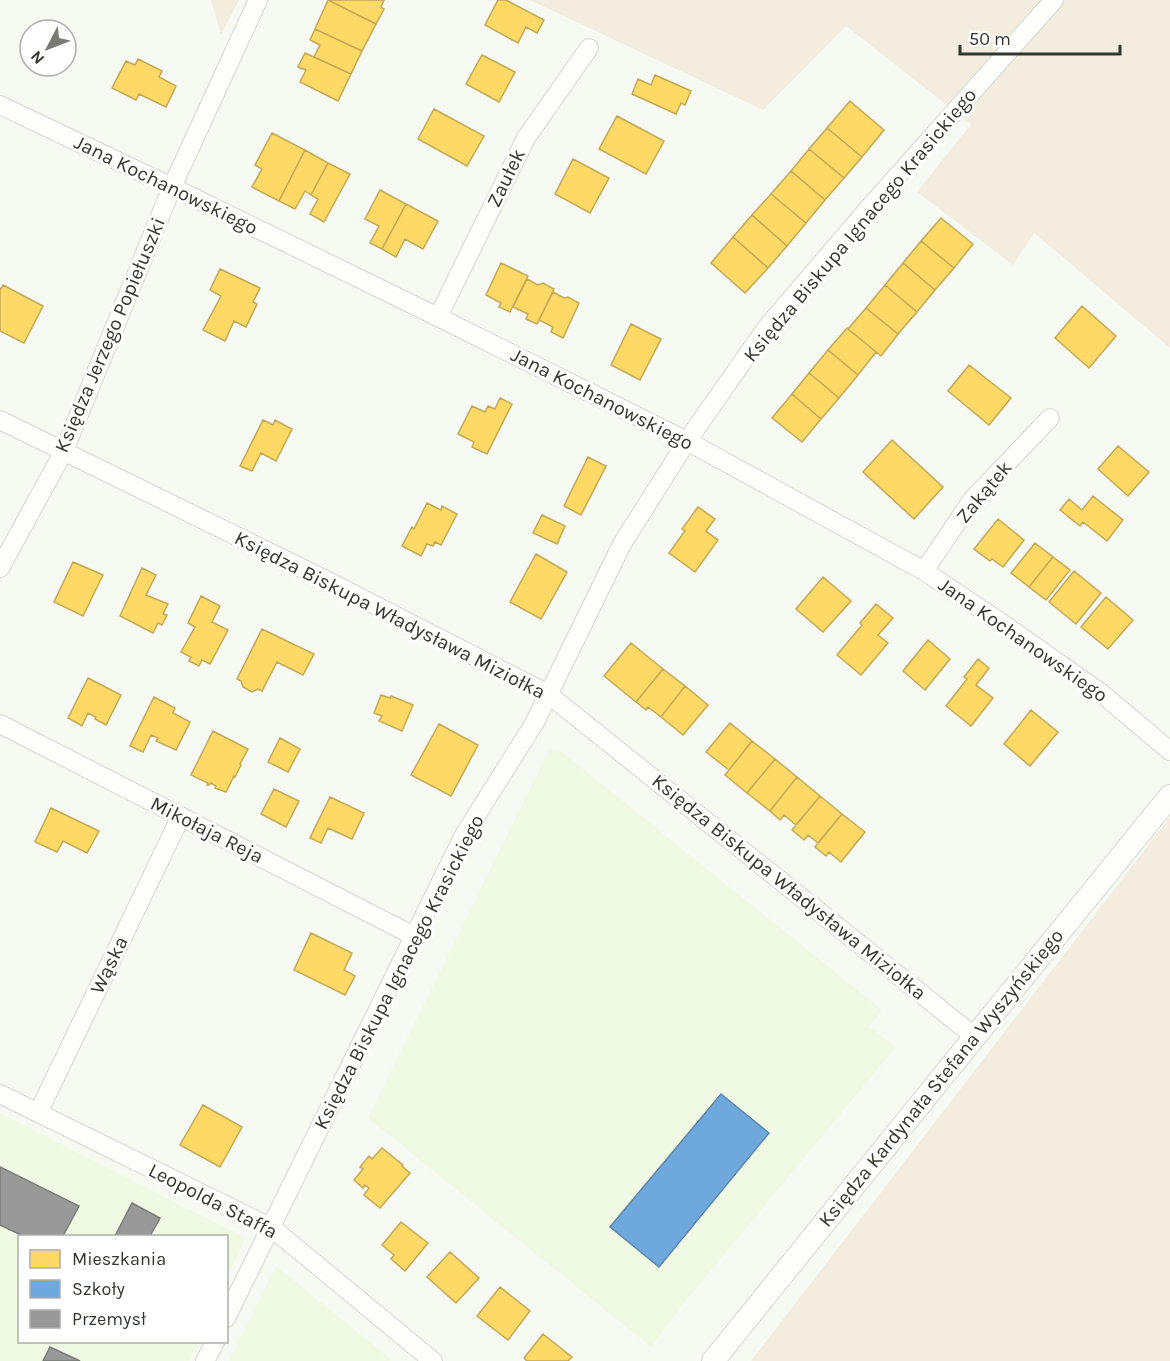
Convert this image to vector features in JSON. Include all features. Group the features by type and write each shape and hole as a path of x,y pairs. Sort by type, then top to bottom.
{"street":[{"name":"Księdza Jerzego Popiełuszki","path":"0,568 64,451 172,187 258,0"},
{"name":"Księdza Biskupa Ignacego Krasickiego","path":"228,1314 464,835 535,722 622,544 687,441 767,327 874,202 1054,0"},
{"name":"Zaułek","path":"438,316 526,138 588,48"},
{"name":"Jana Kochanowskiego","path":"0,105 438,316 687,441 924,571 1101,693 1170,751"},
{"name":"Zakątek","path":"924,571 972,500 1050,418"},
{"name":"Księdza Biskupa Władysława Miziołka","path":"0,420 326,580 548,694 975,1037"},
{"name":"Mikołaja Reja","path":"0,724 414,936"},
{"name":"Księdza Kardynała Stefana Wyszyńskiego","path":"713,1361 1170,796"},
{"name":"Wąska","path":"38,1113 181,816"},
{"name":"Leopolda Staffa","path":"0,1094 272,1228 433,1361"},
{"path":"205,1361 214,1343"}],"shaded area":[{"path":"211,0 239,0 221,35"},
{"path":"530,0 1170,0 1170,348 1034,233 1013,265 917,192 971,124 846,26 763,110"},
{"path":"558,749 882,1010 869,1027 896,1047 682,1305 651,1347 368,1118 549,750"},
{"path":"1170,817 1170,1361 751,1361"},
{"path":"0,1113 245,1238 228,1276 228,1235 18,1235 18,1343 198,1343 189,1361 0,1361"},
{"path":"276,1266 371,1343 392,1361 229,1361"}],"building: Mieszkania":[{"path":"328,0 384,0 381,7 384,9 376,24"},
{"path":"328,0 376,24 362,51 315,29"},
{"path":"498,0 506,0 544,20 537,33 526,27 518,43 485,25"},
{"path":"315,29 362,51 351,74 314,57 320,45 310,40"},
{"path":"305,53 351,74 338,101 300,82 306,70 298,67"},
{"path":"482,55 515,72 499,102 466,84"},
{"path":"138,59 162,71 159,77 176,86 166,107 139,94 136,100 112,88 126,61 135,65"},
{"path":"655,75 691,91 685,105 681,103 676,114 632,94 638,79 651,85"},
{"path":"850,101 884,130 862,157 827,128"},
{"path":"434,109 484,136 467,166 418,139"},
{"path":"617,116 664,141 646,174 599,149"},
{"path":"827,128 862,157 844,178 809,149"},
{"path":"272,133 305,150 279,201 252,187 262,169 255,165"},
{"path":"809,149 844,178 825,200 791,171"},
{"path":"305,150 328,163 311,195 305,191 295,209 279,201"},
{"path":"573,159 609,178 590,213 555,194"},
{"path":"328,163 350,174 324,222 310,214 318,199 311,195"},
{"path":"791,171 825,200 806,223 771,194"},
{"path":"380,190 406,204 382,249 370,243 379,226 365,219"},
{"path":"771,194 806,223 787,246 752,215"},
{"path":"406,204 438,221 423,249 405,239 396,257 382,249"},
{"path":"752,215 787,246 768,268 733,237"},
{"path":"941,218 973,244 954,268 921,241"},
{"path":"733,237 768,268 745,293 711,263"},
{"path":"921,241 954,268 935,290 903,263"},
{"path":"501,263 528,276 510,312 499,307 501,303 486,295"},
{"path":"903,263 935,290 917,312 885,285"},
{"path":"220,269 260,288 253,302 257,304 246,327 234,321 225,341 203,330 221,296 210,290"},
{"path":"527,279 538,285 543,283 554,289 537,324 526,319 528,314 513,307"},
{"path":"3,285 43,306 24,343 0,331 0,290"},
{"path":"885,285 917,312 898,334 866,308"},
{"path":"553,292 579,303 563,338 551,332 553,327 539,320"},
{"path":"1082,306 1116,336 1089,368 1055,338"},
{"path":"866,308 898,334 881,356 848,329"},
{"path":"631,324 661,339 640,380 611,365"},
{"path":"847,328 876,352 858,375 828,350"},
{"path":"828,350 858,375 839,398 809,373"},
{"path":"969,365 1011,398 989,425 948,391"},
{"path":"809,373 839,398 821,419 792,394"},
{"path":"792,394 821,419 802,442 772,418"},
{"path":"500,398 512,404 487,454 472,447 474,442 458,434 472,406 485,412 488,406 495,409"},
{"path":"263,420 273,425 275,420 292,429 276,461 261,453 252,471 240,466"},
{"path":"892,440 943,487 914,519 863,472"},
{"path":"1118,446 1149,472 1128,496 1098,469"},
{"path":"588,457 606,466 581,515 564,506"},
{"path":"1093,496 1123,520 1107,541 1083,522 1080,526 1060,510 1069,499 1082,510"},
{"path":"427,503 441,510 442,506 457,514 441,545 435,542 433,546 427,544 421,556 402,546 412,527 414,529"},
{"path":"698,507 715,519 706,531 718,540 695,572 669,553 685,531 682,529"},
{"path":"542,515 565,526 557,544 533,533"},
{"path":"998,519 1024,540 1003,567 974,549"},
{"path":"1035,543 1053,557 1029,587 1011,573"},
{"path":"536,554 567,572 541,619 510,602"},
{"path":"1053,557 1070,570 1046,600 1029,587"},
{"path":"73,562 103,575 83,616 54,602"},
{"path":"142,568 156,575 146,595 168,604 163,614 167,615 162,625 158,623 153,633 120,616"},
{"path":"1074,571 1101,593 1076,624 1049,602"},
{"path":"823,577 851,601 823,632 796,609"},
{"path":"201,596 220,606 212,622 228,630 210,664 202,660 199,666 189,661 191,657 181,652 195,627 188,623"},
{"path":"1106,597 1133,620 1108,649 1081,627"},
{"path":"876,604 893,618 878,635 888,643 861,675 837,655"},
{"path":"262,629 314,654 303,675 277,662 262,691 258,689 252,692 243,687 241,681 237,679"},
{"path":"928,640 950,659 925,690 903,671"},
{"path":"631,643 663,669 636,702 604,676"},
{"path":"978,659 989,668 976,685 993,698 971,726 946,706 967,679 964,677"},
{"path":"663,669 685,686 661,717 648,707 646,710 636,702"},
{"path":"88,678 121,695 106,725 88,713 82,726 68,718"},
{"path":"685,686 708,705 683,735 661,717"},
{"path":"381,695 390,698 391,696 413,705 402,731 379,721 382,716 374,713"},
{"path":"154,697 175,708 173,713 190,722 176,750 156,741 158,738 151,735 143,752 130,746"},
{"path":"1031,710 1058,732 1030,766 1004,744"},
{"path":"730,723 752,741 729,770 706,752"},
{"path":"439,724 478,745 451,796 411,775"},
{"path":"213,731 248,749 226,792 215,788 216,786 211,783 207,785 208,783 191,775"},
{"path":"280,738 300,749 288,772 268,762"},
{"path":"752,741 775,759 747,793 725,775"},
{"path":"775,759 797,777 770,811 747,793"},
{"path":"797,777 820,796 796,825 784,815 780,820 770,811"},
{"path":"274,789 299,801 286,827 261,814"},
{"path":"820,796 842,814 818,843 808,835 804,840 792,830"},
{"path":"330,797 364,813 352,839 328,828 321,843 310,838"},
{"path":"51,808 99,831 87,853 63,841 57,852 35,842"},
{"path":"842,814 865,832 841,862 829,852 826,856 815,847"},
{"path":"311,933 352,953 344,970 355,976 345,995 294,970"},
{"path":"203,1105 242,1127 220,1167 180,1145"},
{"path":"382,1148 410,1173 380,1208 364,1195 369,1188 365,1185 363,1188 354,1180 363,1169 360,1167 369,1156 372,1159"},
{"path":"401,1222 428,1243 405,1271 391,1259 394,1255 382,1245"},
{"path":"450,1252 479,1278 456,1303 427,1277"},
{"path":"500,1287 530,1311 508,1340 477,1316"},
{"path":"543,1334 572,1357 568,1361 527,1361 524,1358"}],"building: Szkoły":[{"path":"721,1094 769,1133 659,1267 610,1227"}],"building: Przemysł":[{"path":"0,1167 79,1206 64,1235 21,1235 0,1225"},
{"path":"132,1203 160,1218 151,1235 116,1235"},
{"path":"50,1347 80,1361 43,1361"}]}
